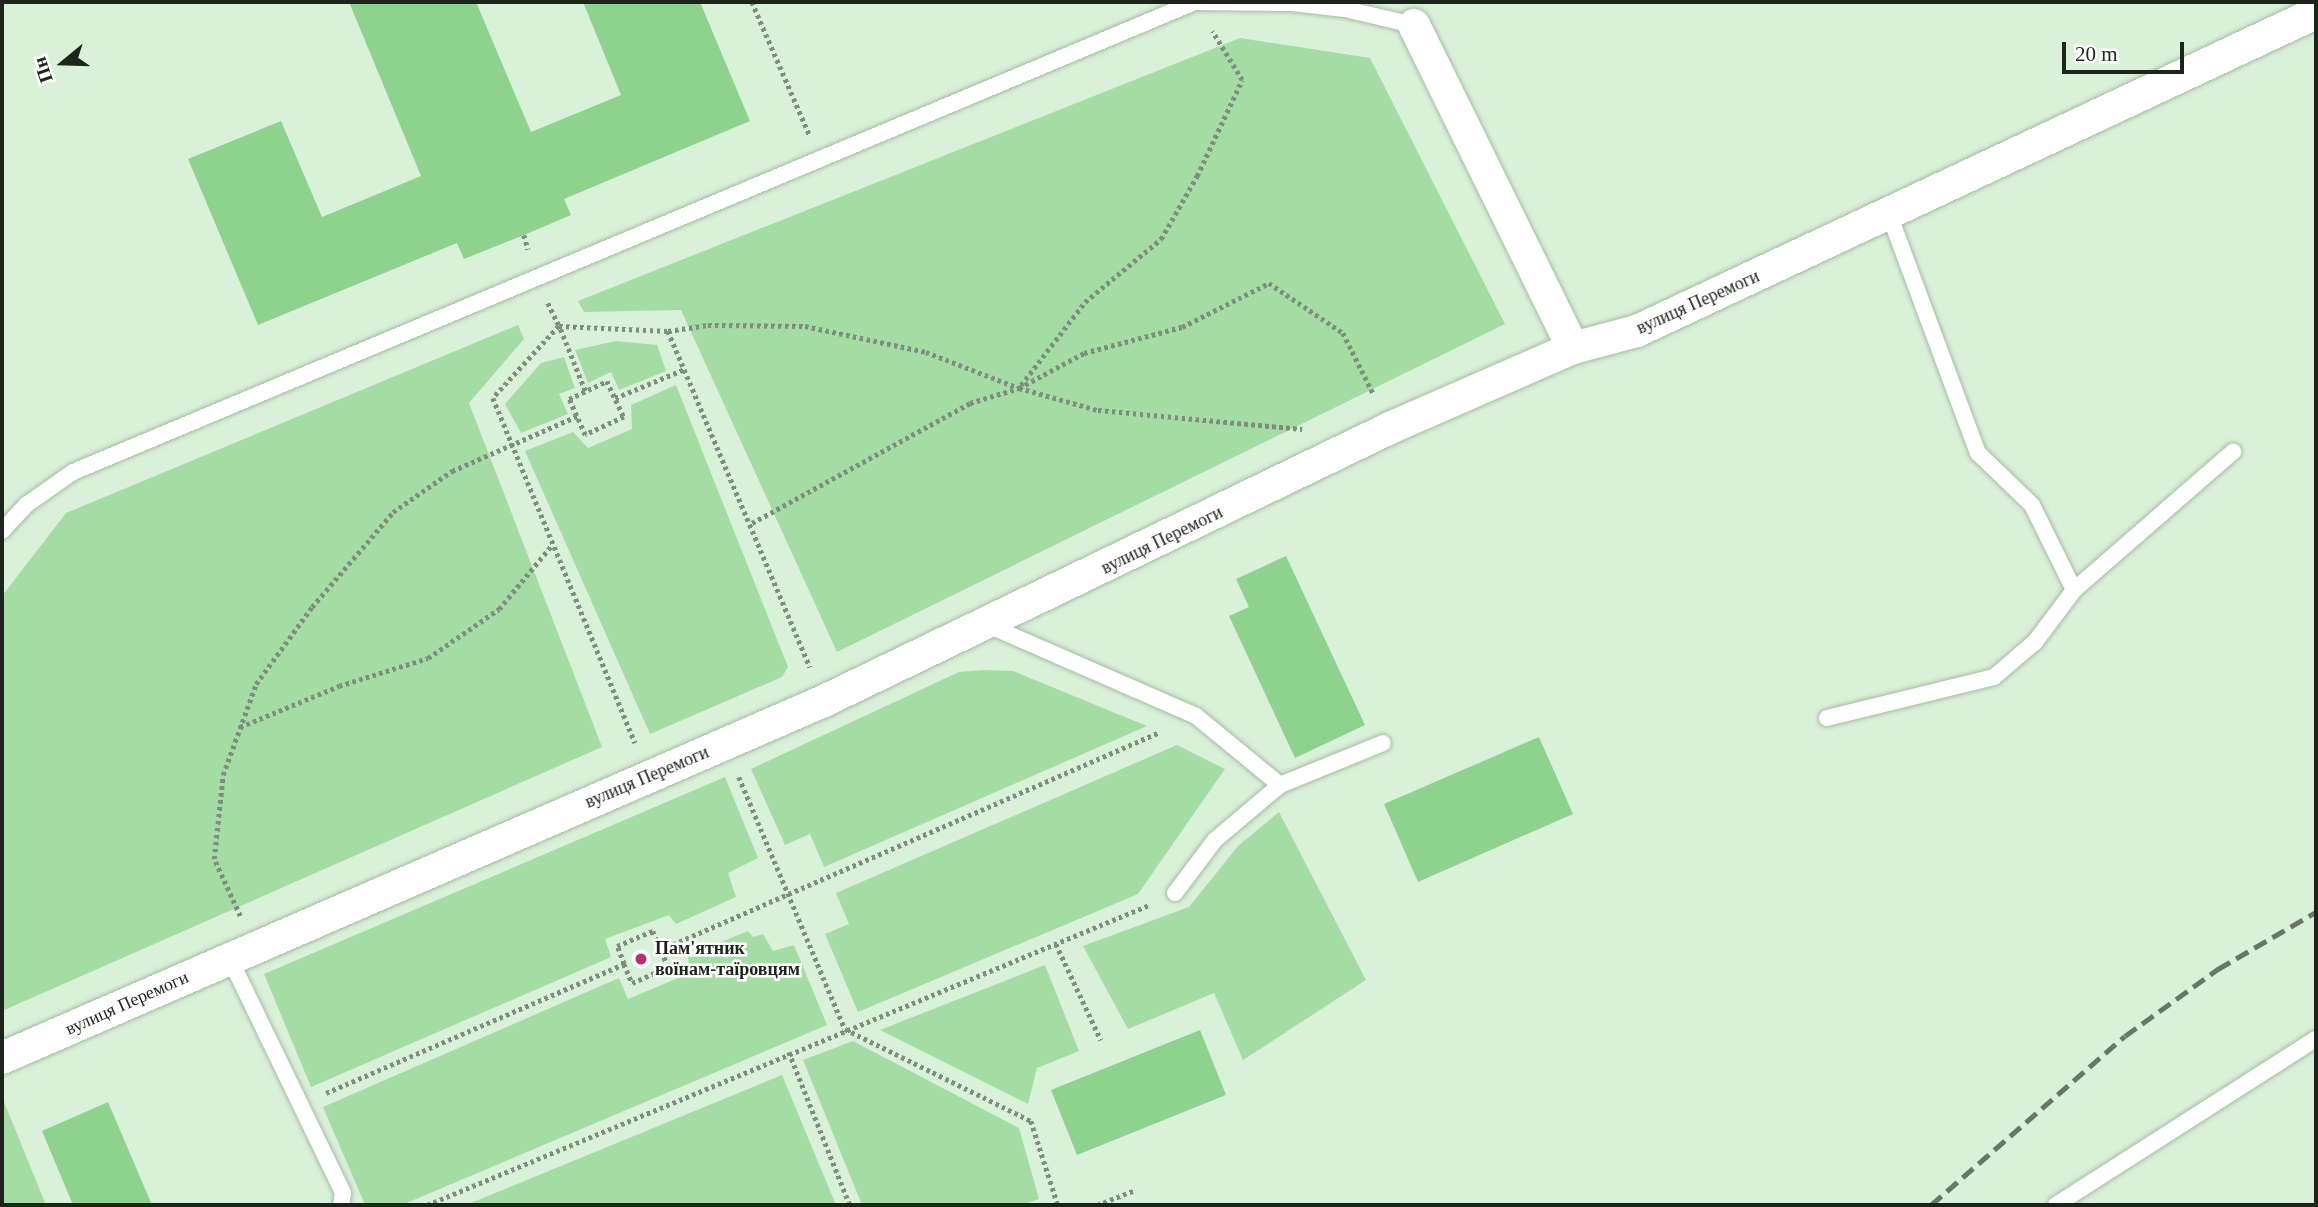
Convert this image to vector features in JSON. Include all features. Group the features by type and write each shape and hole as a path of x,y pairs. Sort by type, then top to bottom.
{"street":[{"name":"вулиця Перемоги","path":"2,1058 824,701 988,625 1390,428 1573,348 1637,331 2316,13"},
{"path":"1414,25 1573,348"}],"lane":[{"path":"2,531 26,505 73,472 538,280 1195,2 1306,4 1414,25"},
{"path":"1889,214 1978,453 2032,505 2074,590"},
{"path":"1827,718 1994,677 2035,642 2074,590 2233,452"},
{"path":"988,625 1196,716 1280,785"},
{"path":"1175,894 1215,840 1280,785 1383,743"},
{"path":"242,953 298,1105 344,1201"},
{"path":"2056,1205 2316,1039"}],"path":[{"path":"752,2 820,161"},
{"path":"1019,388 1085,302 1161,239 1197,176 1242,80 1195,2"},
{"path":"524,235 538,280 585,391"},
{"path":"752,523 970,403 1019,388 1084,353 1182,327 1269,283 1343,333 1390,428"},
{"path":"559,326 668,331 708,325 805,326 926,352 1019,388 1098,410 1327,431 1340,452"},
{"path":"559,326 493,398 648,776"},
{"path":"668,331 752,523 824,701"},
{"path":"615,398 685,369"},
{"path":"607,381 615,398 624,417 585,435 569,398 607,381"},
{"path":"242,953 214,859 223,775 256,684 312,607 393,512 452,471 577,416"},
{"path":"240,727 339,686 428,658 499,609 552,545"},
{"path":"660,950 788,897 1196,716"},
{"path":"725,744 845,1030 1031,1121 1058,1205"},
{"path":"428,1205 789,1052 1175,894"},
{"path":"653,931 668,967 632,983 624,964 617,946 653,931"},
{"path":"1056,943 1101,1040"},
{"path":"298,1105 624,964"},
{"path":"789,1052 850,1205"},
{"path":"1097,1205 1135,1190"}],"green space":[{"path":"1240,38 1370,58 1505,324 837,652 681,310 584,312 578,301"},
{"path":"518,325 524,339 469,403 602,747 2,1011 2,596 66,513"},
{"path":"616,341 657,345 666,371 619,390 611,372 588,383 575,350"},
{"path":"564,357 575,388 559,394 568,414 521,433 505,404 541,363"},
{"path":"676,385 788,667 782,677 650,734 525,451 573,432 588,448 632,429 631,405"},
{"path":"1013,671 1147,726 824,867 810,834 785,845 751,769 959,672"},
{"path":"1177,745 1225,769 1138,894 858,1012 825,934 849,924 836,893"},
{"path":"725,777 758,858 728,873 736,897 676,924 669,915 605,939 611,957 311,1087 264,974"},
{"path":"1279,812 1366,980 1243,1060 1214,993 1128,1029 1083,946 1189,907 1238,846"},
{"path":"748,931 753,937 763,934 773,951 794,945 827,1025 402,1205 365,1205 323,1107 619,978 628,999 690,973 688,956"},
{"path":"1045,965 1079,1051 1037,1068 1028,1104 880,1030"},
{"path":"853,1041 1019,1128 1039,1199 1021,1205 862,1205 803,1060"},
{"path":"782,1075 836,1205 466,1205"},
{"path":"2,1097 46,1205 2,1205"}],"building":[{"path":"349,2 476,2 531,132 621,95 583,2 700,2 750,121 564,199 571,215 524,235 464,259 457,243 258,325 188,159 281,121 322,217 421,176"},
{"path":"1286,556 1365,725 1295,758 1229,616 1249,607 1236,579"},
{"path":"1539,737 1573,814 1418,882 1384,804"},
{"path":"1200,1030 1226,1095 1077,1155 1051,1090"},
{"path":"108,1102 152,1205 73,1205 42,1131"}],"railway":[{"path":"1931,1205 2125,1036 2218,969 2316,912"}],"place":[{"name":"Пам'ятник воїнам-таїровцям","path":"641,959"}]}
